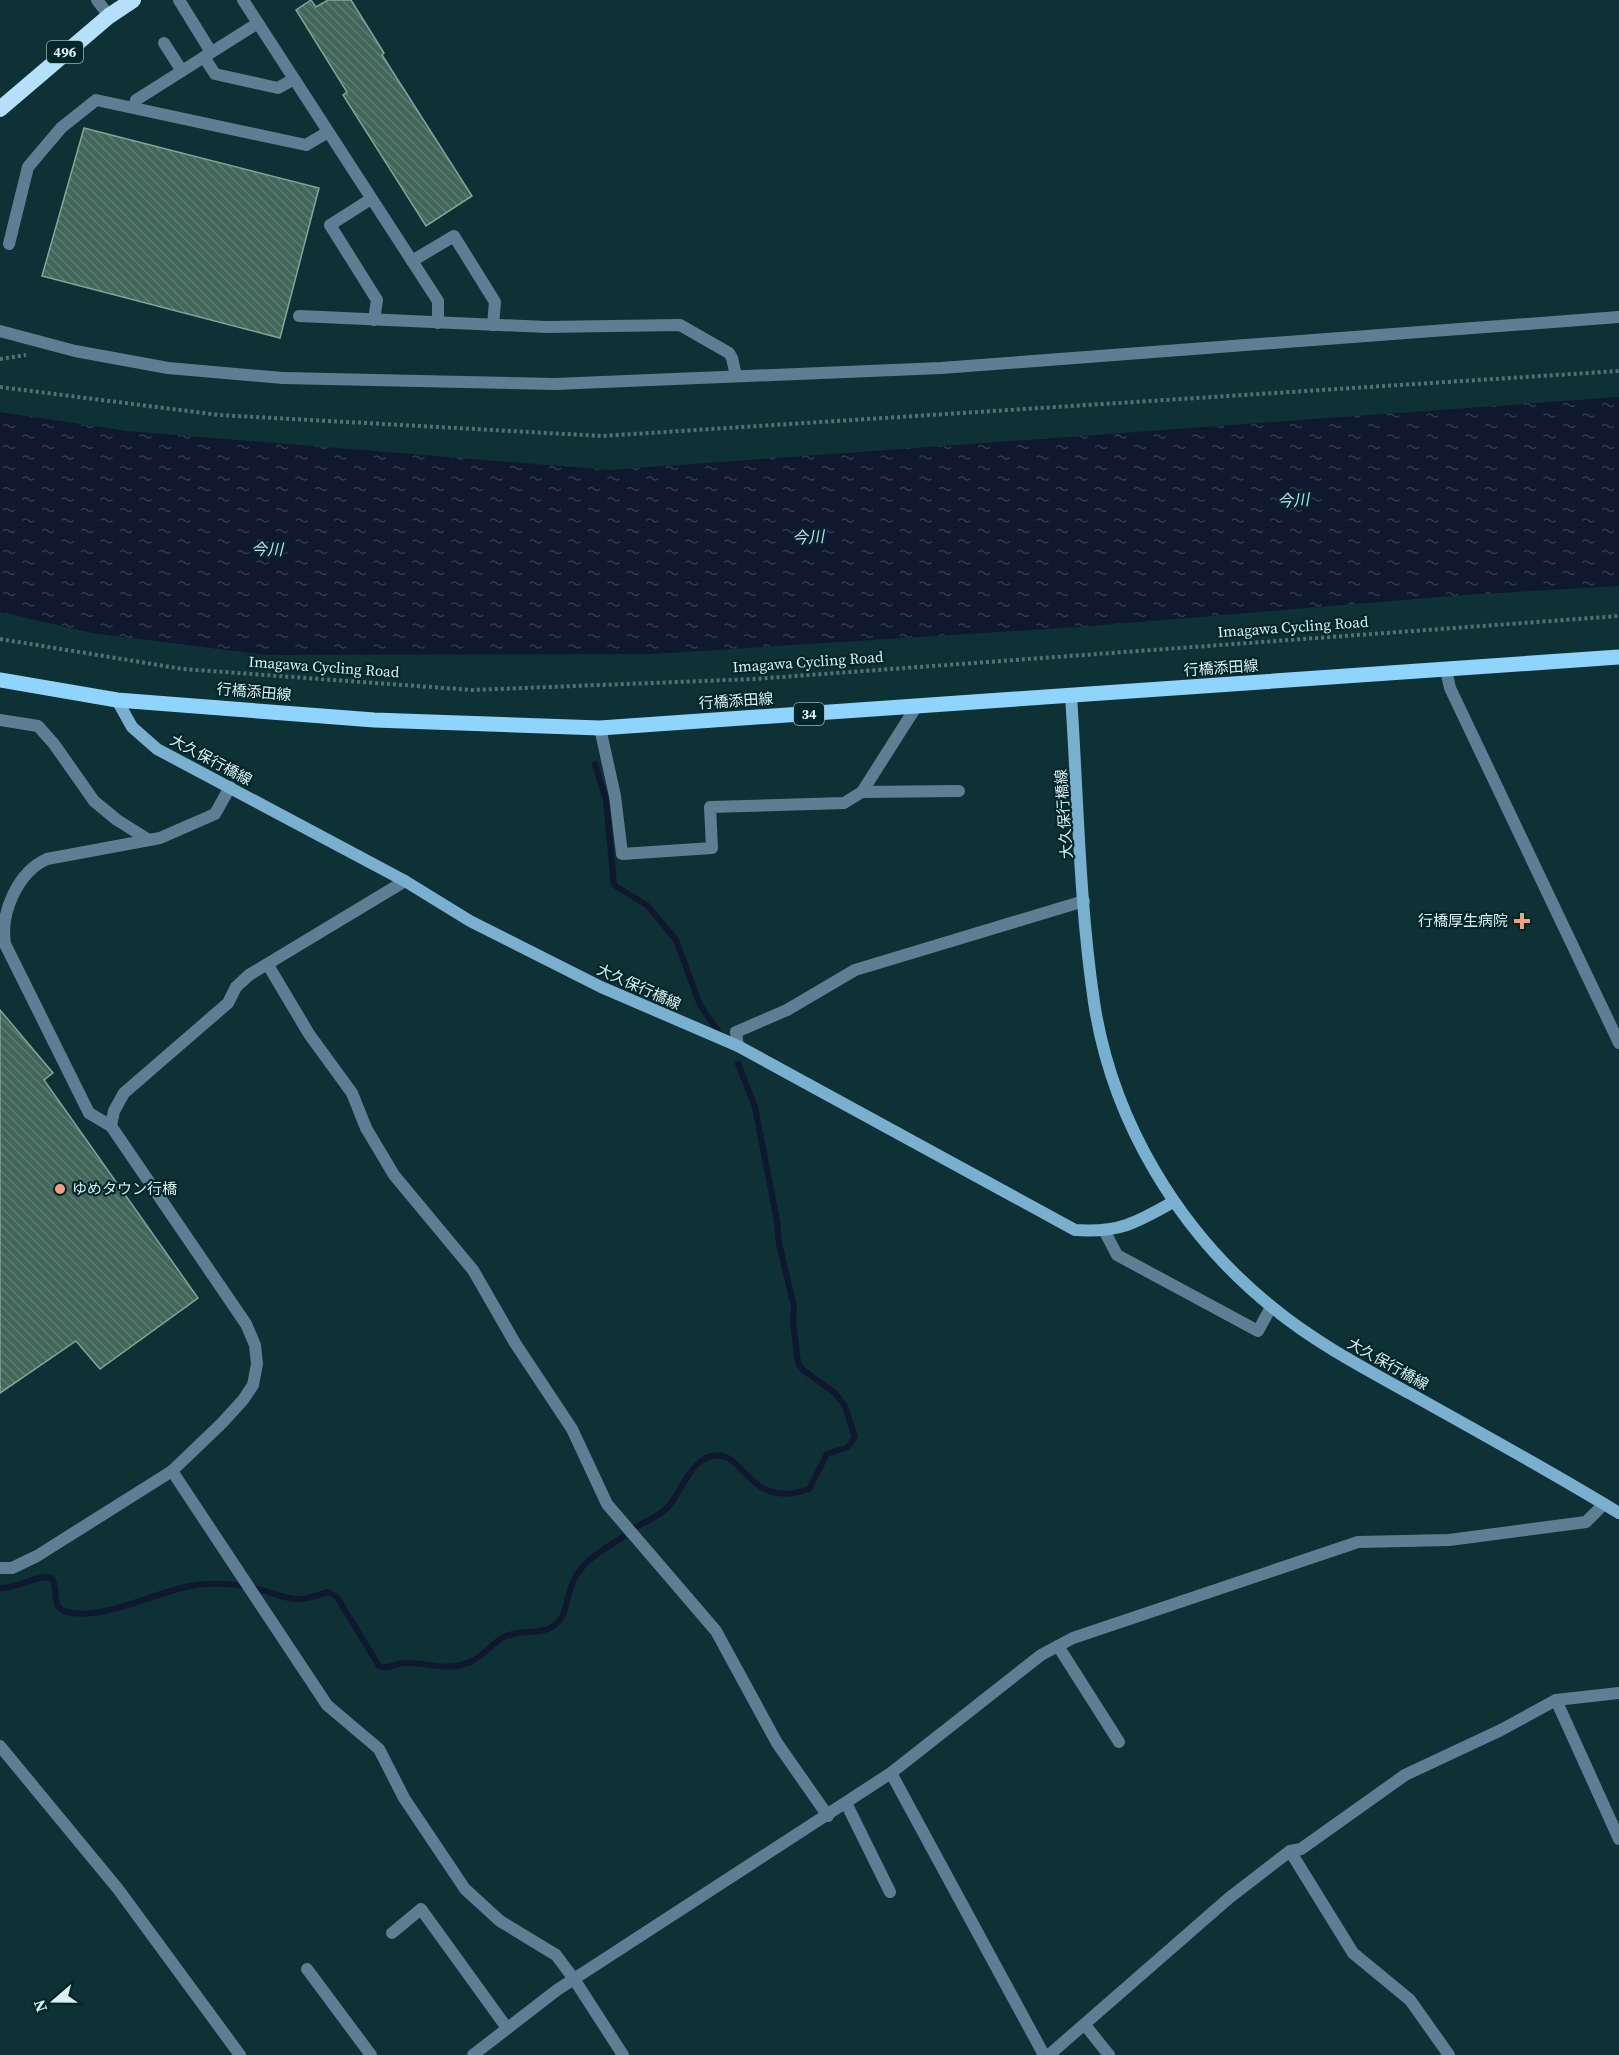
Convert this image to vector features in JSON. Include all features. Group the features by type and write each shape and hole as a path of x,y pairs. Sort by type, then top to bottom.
{"highway":[{"name":"496","path":"0,109 109,16 133,0"}],"main road":[{"name":"行橋添田線","path":"0,680 117,700 374,720 600,728 1619,657"},
{"name":"大久保行橋線","path":"1071,696 1084,901 1095,1003 1117,1089 1142,1149 1173,1202 1216,1252 1271,1307 1330,1349 1619,1513"},
{"name":"大久保行橋線","path":"117,700 132,727 157,749 405,881 470,921 601,987 738,1046 1075,1230 1105,1232 1137,1222 1173,1202"}],"street":[{"path":"97,0 109,16"},
{"path":"179,0 215,74 278,88 294,79"},
{"path":"243,0 438,301 438,323"},
{"path":"134,108 136,100 258,23"},
{"path":"164,44 182,71"},
{"path":"9,244 28,167 61,128 96,100 306,146 328,132"},
{"path":"371,199 330,225 377,300 374,320"},
{"path":"412,261 453,236 495,302 493,325"},
{"path":"298,316 493,325 680,325 729,353 736,376"},
{"path":"0,331 75,351 168,368 283,378 555,384 953,367 1619,317"},
{"path":"1446,670 1450,688 1619,1043"},
{"path":"862,792 916,707"},
{"path":"0,720 38,726 54,744 94,801 117,820 149,840"},
{"path":"600,728 615,796 622,854 712,848 710,807 844,802 862,792 959,791"},
{"path":"0,1568 12,1568 37,1556 172,1471 243,1400 253,1384 257,1364 255,1344 246,1324 111,1126 89,1113 5,944 2,929 21,879 32,865 47,859 160,838 215,814 230,787"},
{"path":"111,1126 114,1112 124,1093 228,1003 236,987 249,975 405,881"},
{"path":"738,1046 736,1032 787,1010 855,970 1084,901"},
{"path":"268,964 309,1034 352,1093 366,1128 394,1174 473,1269 515,1343 572,1430 607,1504 716,1631 777,1743 828,1816"},
{"path":"1105,1232 1117,1255 1258,1331 1271,1307"},
{"path":"172,1471 327,1705 379,1749 404,1798 465,1889 500,1921 556,1955 574,1979 622,2055"},
{"path":"473,2055 574,1979 891,1773 1041,1655 1058,1646 1084,1634 1358,1542 1449,1540 1586,1522 1604,1504"},
{"path":"1058,1646 1119,1742"},
{"path":"1048,2055 1229,1898 1290,1851 1301,1849 1405,1775 1501,1730 1556,1700 1619,1693"},
{"path":"1556,1700 1619,1839"},
{"path":"0,1746 118,1889 240,2055"},
{"path":"891,1773 1044,2055"},
{"path":"846,1803 890,1892"},
{"path":"1290,1851 1353,1953 1410,2000 1449,2055"},
{"path":"392,1933 421,1909 507,2028"},
{"path":"307,1969 371,2055"},
{"path":"1085,2025 1109,2055"}],"path":[{"path":"0,387 219,415 602,436 1619,371"},
{"name":"Imagawa Cycling Road","path":"0,639 183,669 472,690 754,679 1619,616"}],"water":[{"name":"今川","path":"1619,397 1619,586 1464,595 1079,627 652,654 266,655 92,633 0,612 0,412 127,431 610,470"}],"building":[{"path":"311,0 316,7 328,0 351,0 384,53 382,55 472,196 426,226 343,95 347,92 296,10"},
{"path":"84,128 319,188 280,338 42,276"},
{"name":"ゆめタウン行橋","path":"0,1010 53,1073 44,1080 198,1298 100,1369 76,1341 0,1393"}],"waterway":[{"path":"595,764 606,800 614,885 648,906 676,940 700,1005 718,1031"},
{"path":"636,1527 665,1510 692,1470 704,1459 723,1456 760,1486 772,1492 788,1494 809,1489 827,1454 848,1447 855,1437 845,1406 835,1393 803,1370 798,1363 793,1320 794,1307 779,1243 777,1221 755,1107 738,1064"},
{"path":"0,1588 39,1578 52,1578 58,1607 67,1612 82,1614 117,1608 190,1586 206,1584 240,1586 296,1599 328,1592 337,1597 379,1666 414,1663 447,1667 472,1661 507,1636 544,1630 555,1625 564,1613 578,1572 598,1553 623,1537"}],"place":[{"name":"行橋厚生病院","path":"1522,921"},
{"name":"ゆめタウン行橋","path":"60,1189"}]}
